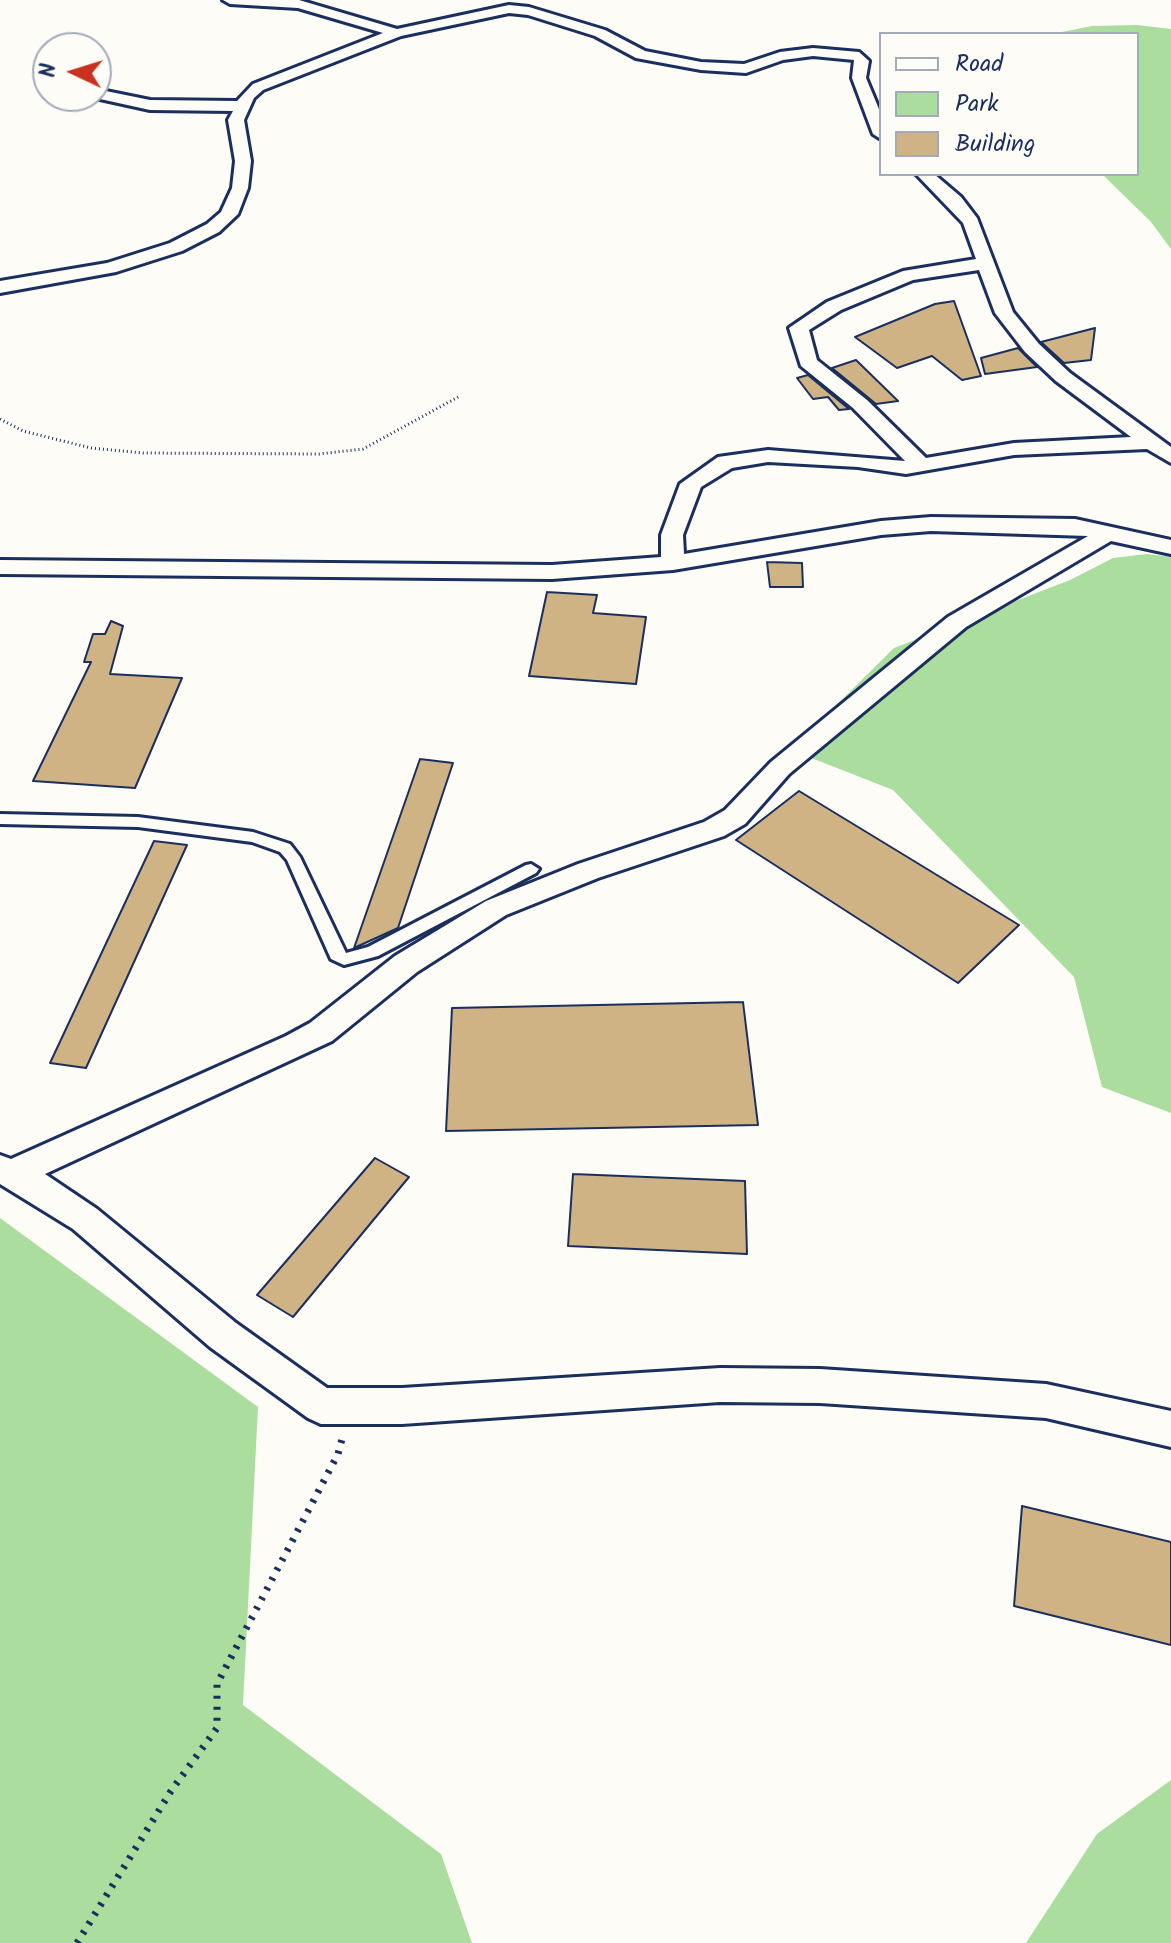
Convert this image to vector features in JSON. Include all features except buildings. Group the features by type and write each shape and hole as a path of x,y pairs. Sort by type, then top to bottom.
{"street":[{"path":"230,0 299,4 397,33"},
{"path":"0,287 52,281 110,268 176,247 213,228 229,214 244,174 236,120 241,106 247,96 274,79 397,33 515,8 600,33 641,55 701,66 742,69 790,54 853,55 861,58 859,78 879,129"},
{"path":"112,97 150,105 241,106"},
{"path":"926,176 964,211 978,234 1004,313 1032,348 1171,457"},
{"path":"922,466 860,404 808,362 799,328 834,306 909,275 987,263"},
{"path":"673,563 672,535 691,484 726,462 768,456 871,462 895,468 1025,448 1150,443"},
{"path":"0,567 552,572 673,563 881,528 931,524 1048,523 1110,532 1171,547"},
{"path":"6,1171 297,1045 321,1032 406,964 496,908 588,871 714,829 735,817 780,768 957,622 1110,532"},
{"path":"6,1171 85,1219 223,1335 321,1406 720,1385 820,1386 1046,1401 1171,1429"}],"lane":[{"path":"0,819 138,822 253,837 285,848 293,857 337,955 344,959 372,952 531,869"}],"path":[{"path":"0,419 23,431 91,448 143,453 319,454 363,449 460,396"},
{"path":"77,1943 171,1791 217,1728 217,1684 338,1454 349,1406"}],"green space":[{"path":"1137,25 1171,29 1171,249 1151,222 1104,176 1139,176 1139,32 1062,32 1092,26"},
{"path":"1147,554 1171,557 1171,1113 1102,1087 1074,977 893,790 791,750 894,648 1070,580 1113,558"},
{"path":"0,1218 258,1407 243,1705 441,1854 472,1943 0,1943"},
{"path":"1171,1780 1171,1943 1026,1943 1097,1834"}]}
